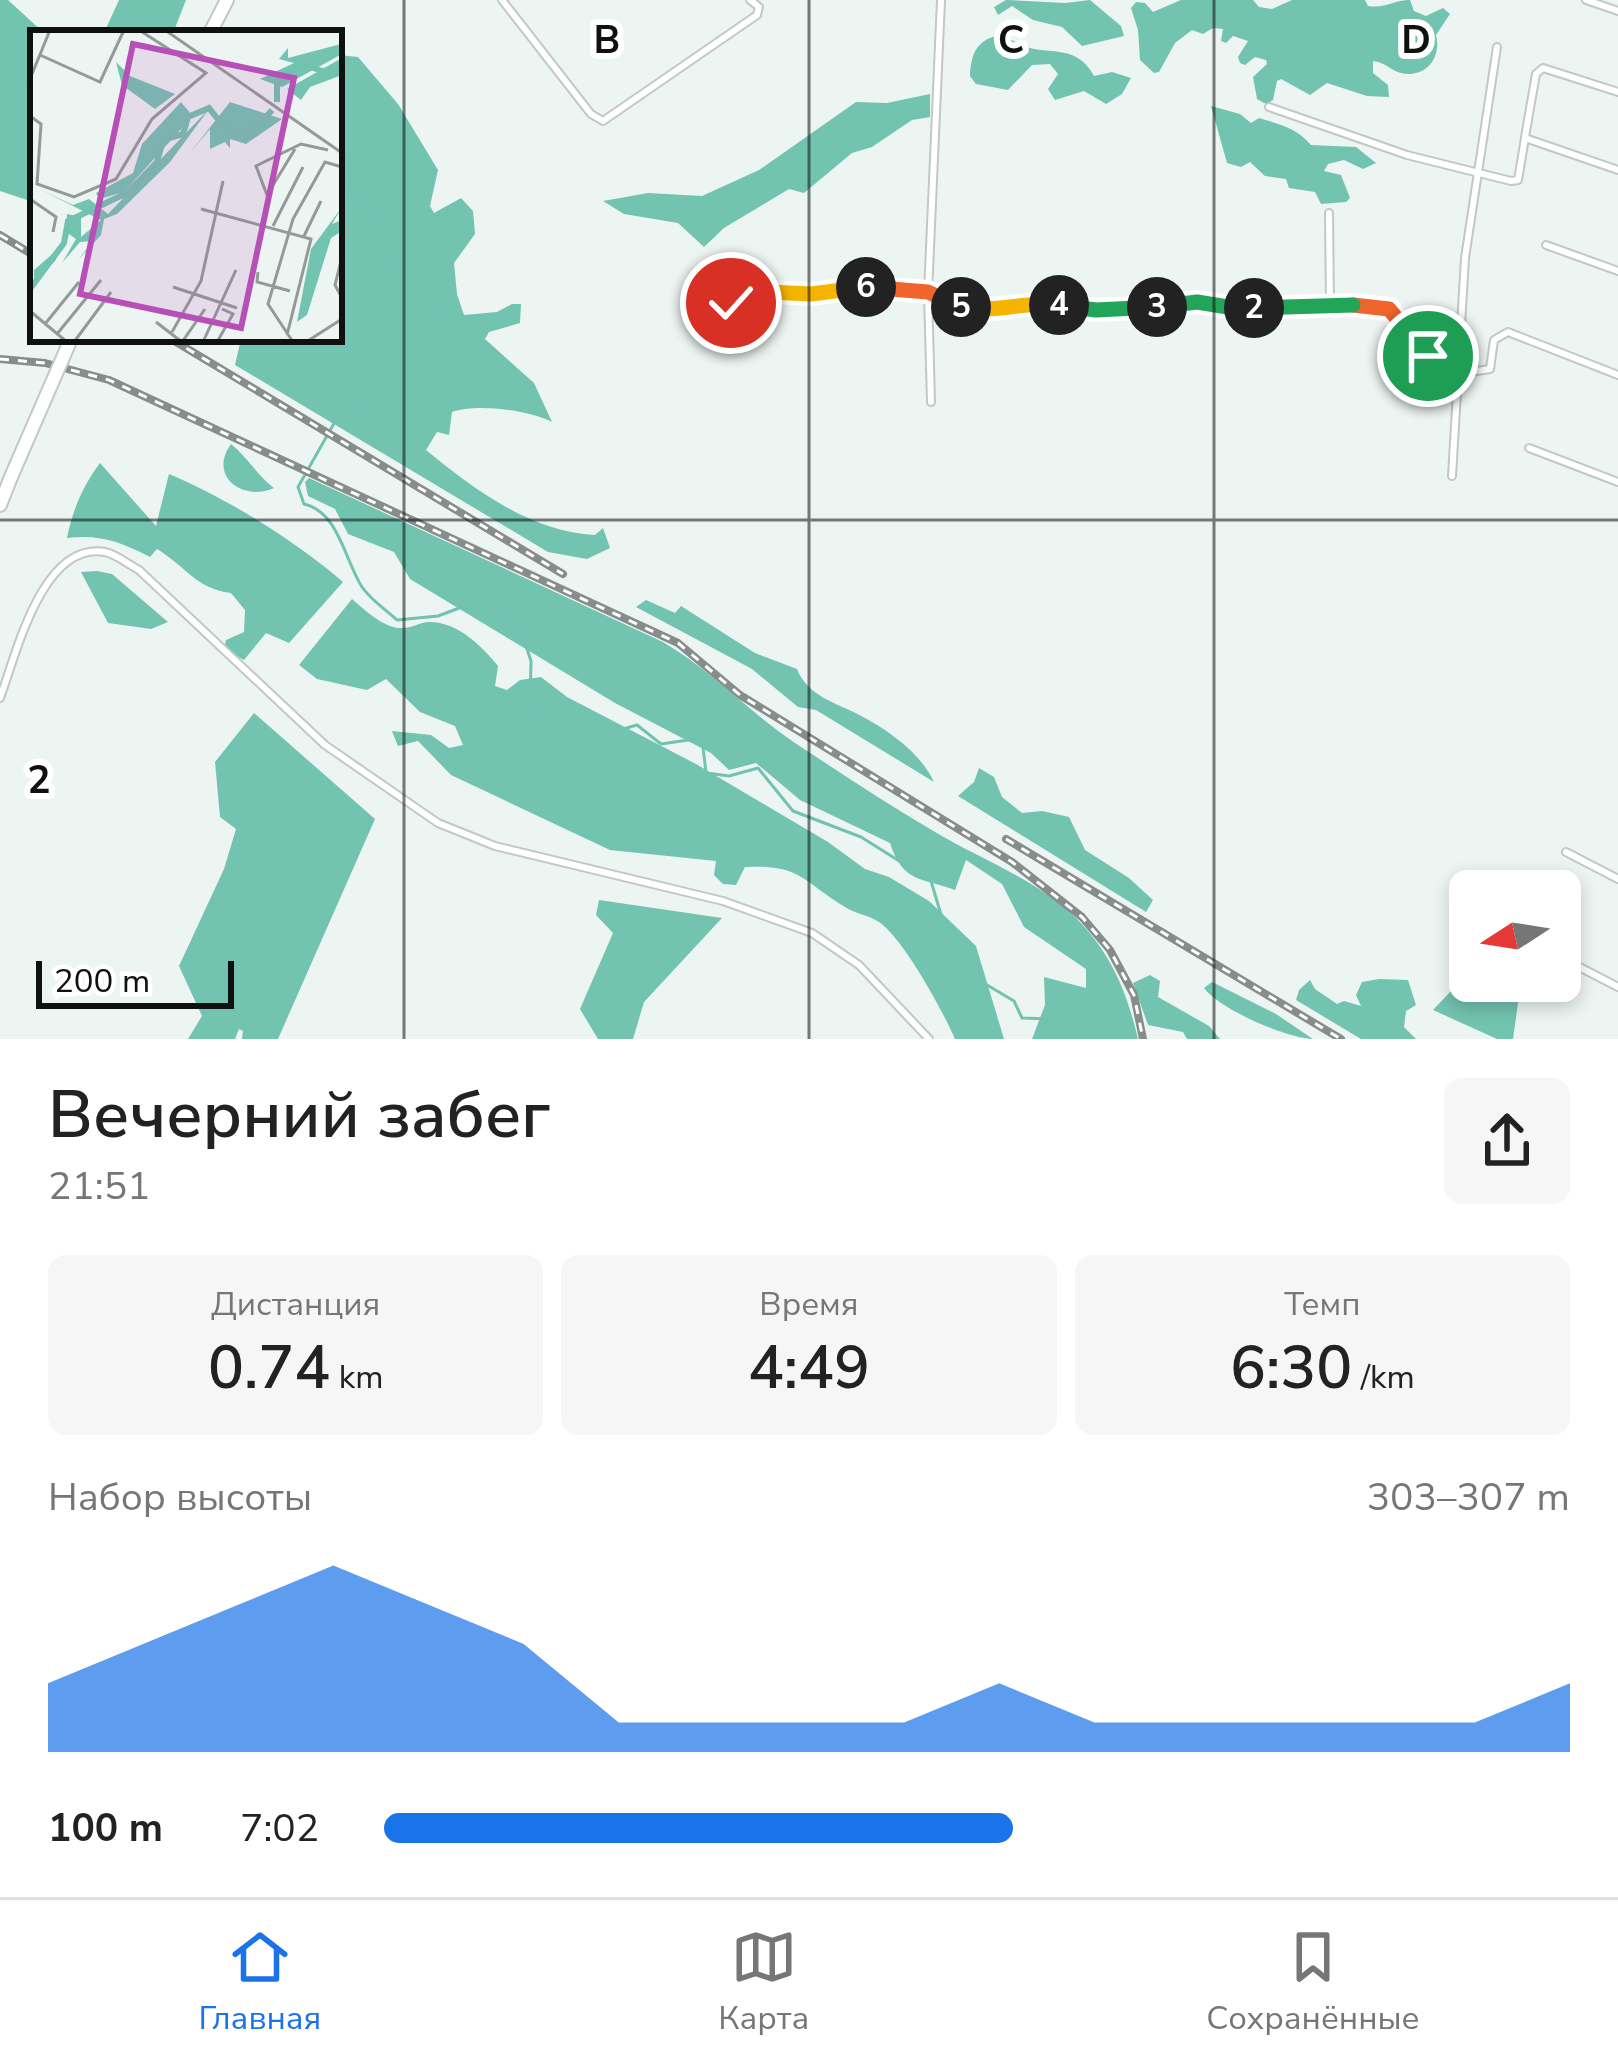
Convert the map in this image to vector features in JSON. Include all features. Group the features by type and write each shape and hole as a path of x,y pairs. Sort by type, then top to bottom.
{"highway":[{"path":"212,30 227,0"},
{"path":"0,506 70,342"}],"street":[{"path":"502,0 599,121 607,120 759,11 750,0"},
{"path":"931,402 928,292 941,0"},
{"path":"1586,0 1618,11"},
{"path":"1452,476 1465,258 1497,46"},
{"path":"1268,106 1407,154 1517,181 1536,74 1551,69 1618,92"},
{"path":"1525,138 1618,170"},
{"path":"1329,213 1330,305"},
{"path":"1546,245 1618,271"},
{"path":"731,303 741,292 811,294 854,286 928,292 957,307 982,311 1033,302 1096,310 1197,302 1240,309 1385,307 1423,353 1459,368 1476,373 1490,369 1494,340 1508,332 1618,376"},
{"path":"1529,448 1618,482"},
{"path":"0,698 37,598 62,564 83,554 106,552 139,570 325,745 438,823 495,846 723,901 812,933 859,965 929,1039"},
{"path":"1566,853 1618,879"},
{"path":"1581,968 1618,987"}],"green space":[{"path":"0,0 8,0 41,30 30,30 30,201 0,191"},
{"path":"119,0 186,0 174,30 105,30"},
{"path":"1006,0 1090,0 1121,26 1124,36 1082,46 1062,27 1033,20 1012,6 998,15 994,7"},
{"path":"1181,0 1253,0 1259,7 1272,9 1292,0 1365,0 1374,7 1410,0 1414,11 1426,16 1443,8 1450,14 1436,35 1437,51 1425,69 1401,73 1373,61 1373,73 1388,85 1389,97 1367,96 1327,83 1310,95 1281,79 1273,100 1266,104 1257,99 1253,77 1266,60 1255,57 1245,65 1240,63 1238,57 1248,41 1233,36 1226,43 1221,41 1223,29 1203,34 1192,30 1175,43 1159,72 1140,60 1131,8 1136,2 1145,3 1153,12"},
{"path":"1001,35 1026,47 1073,56 1094,76 1112,72 1131,78 1122,94 1106,104 1084,91 1055,100 1048,89 1058,74 1050,64 1032,65 1008,90 976,84 970,76 974,54 986,40"},
{"path":"342,55 358,57 398,104 438,170 430,206 434,213 461,198 473,211 475,234 454,263 464,315 521,304 520,323 489,332 485,339 534,383 552,422 502,409 462,409 452,412 449,435 437,432 426,450 484,494 526,517 571,532 595,535 603,528 610,548 587,559 548,552 235,365 240,342 342,342"},
{"path":"930,94 930,117 912,120 872,147 852,153 804,193 789,189 724,228 704,247 678,223 624,214 603,201 648,193 702,196 759,170 856,102 887,103"},
{"path":"1211,106 1240,114 1251,123 1259,118 1281,125 1311,145 1356,147 1376,163 1363,169 1344,160 1328,164 1324,171 1341,175 1350,198 1321,204 1315,192 1289,188 1286,179 1265,176 1250,162 1241,167 1227,163"},
{"path":"231,444 274,488 251,492 232,483 224,466"},
{"path":"100,463 156,526 169,474 260,522 343,582 289,643 266,633 244,660 224,649 226,640 244,632 245,610 231,593 200,582 157,549 150,557 110,540 67,538 79,499"},
{"path":"309,478 663,642 795,743 917,821 1044,892 1076,918 1108,959 1138,1039 1032,1039 1045,1005 1044,977 1086,988 1086,969 1024,927 1002,884 966,860 955,890 914,877 901,865 890,843 800,800 756,763 729,770 711,753 615,703 410,579 394,552 348,534 335,509 308,496 305,482"},
{"path":"81,572 112,574 168,622 151,629 108,623"},
{"path":"352,599 393,627 428,622 459,630 498,666 495,686 507,690 520,680 541,677 567,697 696,764 865,869 929,901 976,946 1004,1039 955,1039 889,930 790,871 745,867 736,885 723,884 714,875 716,861 610,850 451,775 418,741 398,746 392,731 431,735 449,748 463,745 455,726 420,712 386,679 367,690 317,679 299,665"},
{"path":"646,600 675,613 681,606 755,653 797,669 817,694 905,745 934,782 816,710 798,707 752,669 636,607"},
{"path":"254,713 375,819 278,1039 242,1039 239,1029 235,1039 188,1039 202,1016 179,966 224,869 236,829 220,817 215,762"},
{"path":"979,768 994,777 1002,797 1022,813 1042,811 1069,817 1085,850 1153,900 1146,912 958,796 974,782"},
{"path":"599,900 722,918 644,1002 633,1039 598,1039 580,1009 613,933 596,915"},
{"path":"1150,975 1160,981 1158,997 1209,1026 1220,1039 1187,1039 1183,1032 1148,1025 1133,983"},
{"path":"1310,980 1337,1004 1361,1006 1356,995 1362,982 1408,980 1416,1005 1406,1011 1404,1027 1416,1039 1361,1039 1296,1000"},
{"path":"1212,982 1313,1039 1238,1013 1204,988"},
{"path":"1449,993 1449,1002 1518,1002 1513,1039 1497,1039 1433,1010"}],"waterway":[{"path":"0,57 30,90"},
{"path":"342,151 347,156 354,202 381,214 386,270 420,271 449,349 433,372 418,368 396,397 364,397 341,411 298,487 304,504 333,527 366,592 397,620 438,616 462,607 495,614 521,631 531,661 530,702 554,729 578,716 616,731 637,725 661,744 702,738 706,773 729,776 758,768 793,811 861,837 931,881 942,918 974,951 982,982 1014,1001 1022,1018 1050,1019 1059,1039"}],"railway":[{"path":"0,235 30,253"},
{"path":"176,342 563,574"},
{"path":"0,359 45,363 109,380 678,643 740,695 1012,862 1082,917 1110,950 1134,995 1143,1039"},
{"path":"1006,839 1341,1039"}],"route":[{"path":"731,303 741,292 811,294 854,286 928,292 957,307 982,311 1033,302 1096,310 1176,302 1217,302 1240,309 1381,305 1428,356"}]}
